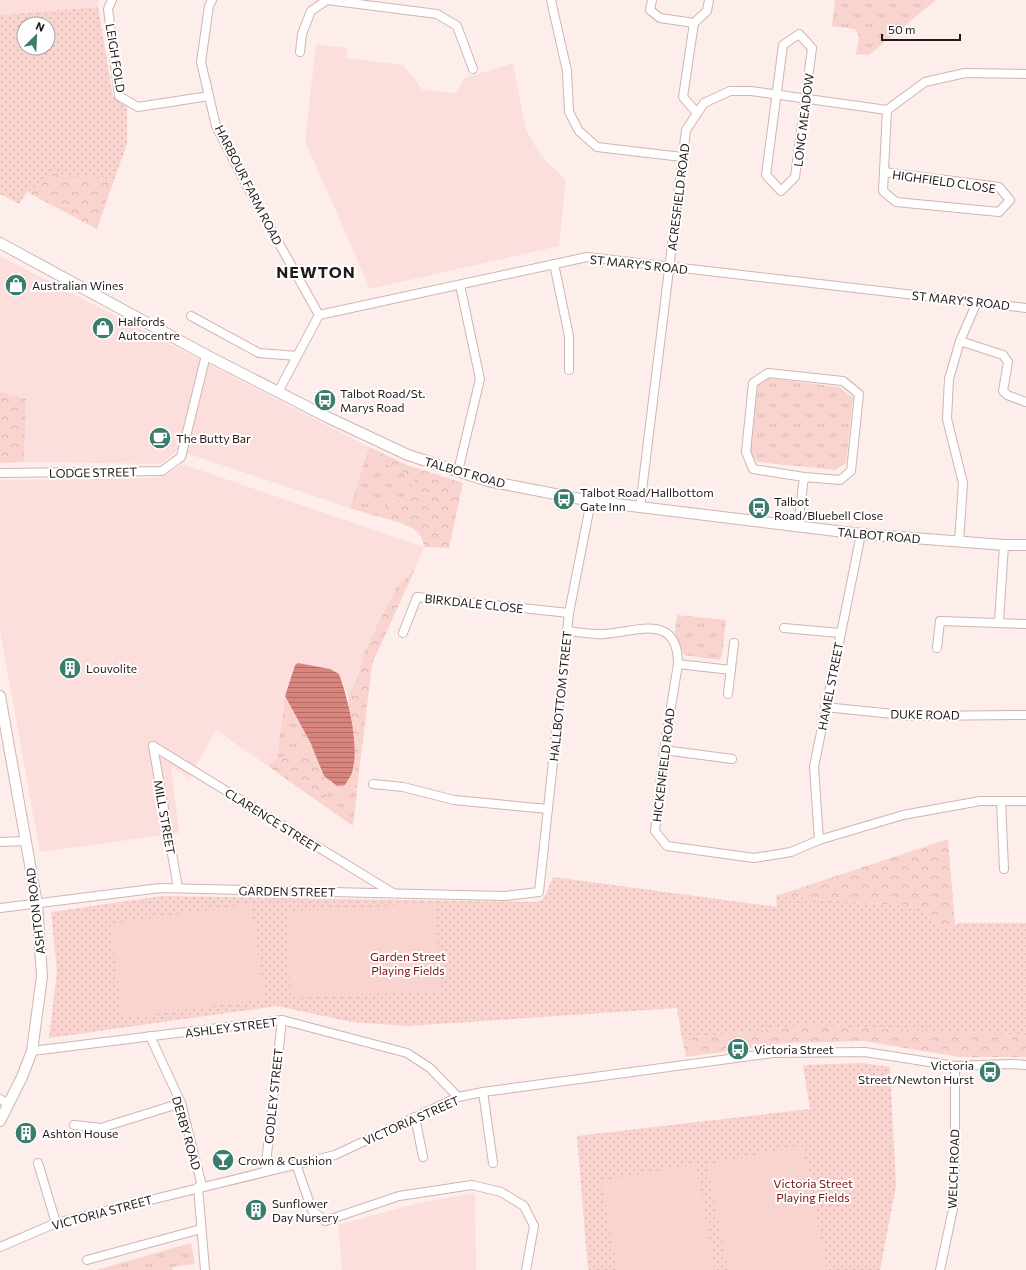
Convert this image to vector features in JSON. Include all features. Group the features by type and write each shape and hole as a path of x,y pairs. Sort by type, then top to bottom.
{"street":[{"name":"LEIGH FOLD","path":"112,0 108,9 120,96 138,107 209,96"},
{"name":"HARBOUR FARM ROAD","path":"212,0 209,6 201,62 216,126 248,188 319,315"},
{"path":"300,52 302,34 311,11 327,0 372,3 437,14 457,26 473,69"},
{"path":"551,0 567,71 569,112 579,131 597,147 682,157"},
{"path":"652,0 650,10 660,18 694,23"},
{"path":"697,113 683,97 694,23 707,11 708,0"},
{"name":"LONG MEADOW","path":"799,34 812,48 807,99 796,177 781,191 766,175 776,95 783,45 799,34"},
{"path":"887,110 925,82 966,73 1026,74"},
{"name":"ACRESFIELD ROAD","path":"640,507 686,130 704,102 730,91 752,91 887,110"},
{"name":"HIGHFIELD CLOSE","path":"884,172 1000,187 1010,200 999,212 896,202 883,191 887,110"},
{"name":"TALBOT ROAD","path":"0,243 206,355 278,392 408,455 488,481 591,501 861,534 959,542 1026,545"},
{"name":"ST MARY'S ROAD","path":"319,315 587,257 1026,308"},
{"path":"554,264 568,336 569,370"},
{"path":"458,471 480,379 460,284"},
{"path":"959,542 963,483 947,419 949,379 960,341 977,302"},
{"path":"278,392 319,315"},
{"path":"191,316 260,353 297,356"},
{"path":"960,341 1004,355 1008,362 1003,392 1026,402"},
{"name":"LODGE STREET","path":"0,473 162,471 181,457 206,355"},
{"path":"768,373 843,381 859,394 851,471 840,480 804,477 753,469 746,452 753,383 768,373"},
{"path":"798,526 804,477"},
{"name":"HALLBOTTOM STREET","path":"539,892 569,612 591,501"},
{"name":"HAMEL STREET","path":"819,840 814,767 861,534"},
{"path":"1000,622 1004,545"},
{"name":"BIRKDALE CLOSE","path":"403,633 417,598 569,612"},
{"path":"937,648 940,621 1026,624"},
{"name":"HICKENFIELD ROAD","path":"567,631 602,634 642,627 658,628 672,638 678,652 678,664 664,750 655,831 667,846 754,858 791,852 819,840 903,815 980,801 1026,802"},
{"path":"784,628 840,633"},
{"path":"728,694 734,643"},
{"path":"678,664 731,670"},
{"name":"ASHTON ROAD","path":"0,696 37,904 42,976 32,1051 22,1077 4,1101 0,1121"},
{"name":"DUKE ROAD","path":"825,707 913,716 1026,715"},
{"name":"MILL STREET","path":"153,746 178,888"},
{"name":"CLARENCE STREET","path":"153,746 393,893"},
{"path":"664,750 732,759"},
{"path":"373,784 403,787 454,800 548,809"},
{"path":"1002,801 1004,869"},
{"path":"0,842 26,841"},
{"name":"GARDEN STREET","path":"0,908 160,888 505,896 539,892"},
{"name":"ASHLEY STREET","path":"32,1051 282,1020 407,1053 430,1068 458,1097"},
{"name":"GODLEY STREET","path":"265,1172 282,1020"},
{"name":"DERBY ROAD","path":"150,1036 181,1103 200,1187 201,1229 205,1270"},
{"name":"VICTORIA STREET","path":"0,1247 56,1223 335,1155 458,1097 483,1092 773,1054 865,1052 955,1066 1026,1065"},
{"name":"WELCH ROAD","path":"940,1270 953,1209 955,1164 955,1066"},
{"path":"483,1092 493,1163"},
{"path":"74,1125 101,1128 181,1103"},
{"path":"415,1117 422,1157"},
{"path":"38,1163 56,1223"},
{"path":"296,1164 312,1210 325,1221 399,1196 472,1185 501,1192 524,1206 534,1226 526,1270"},
{"path":"87,1260 201,1229"}],"shaded area":[{"path":"0,0 99,0 98,7 0,15"},
{"path":"316,44 348,48 346,58 403,65 423,90 455,93 465,78 513,63 526,130 541,156 566,180 559,246 370,289 305,141"},
{"path":"0,256 369,447 350,508 177,450 162,464 24,462 26,399 0,392"},
{"path":"182,464 424,547 415,569 396,588 364,652 357,680 348,696 339,674 294,665 285,696 277,758 268,766 216,730 189,778 171,766 179,833 40,852 0,631 0,480 152,478 167,475"},
{"path":"298,663 330,669 339,674 352,721 355,747 352,771 345,785 337,786 324,776 311,744 285,696 295,665"},
{"path":"475,1193 476,1270 342,1270 338,1225 418,1203"}],"green space":[{"path":"835,0 936,0 869,55 856,54 859,37 855,29 832,26"},
{"path":"98,7 113,97 127,107 127,144 114,180 52,173 27,192 19,204 0,194 0,15"},
{"path":"52,173 114,180 97,229 27,192"},
{"path":"768,378 839,387 853,398 846,463 835,470 758,462 750,454 758,385"},
{"path":"0,392 26,399 24,462 0,463"},
{"path":"369,447 407,465 463,483 449,548 424,547 422,539 413,529 399,522 376,516 389,504 409,494 414,479 367,453"},
{"path":"367,453 414,479 409,494 389,504 376,516 350,508"},
{"path":"415,569 372,664 357,790 350,777 354,768 348,696 357,680 364,652 396,588"},
{"path":"677,615 726,620 722,656 719,660 684,655 675,633"},
{"path":"285,696 315,753 299,753 277,758"},
{"path":"299,753 315,753 324,776 331,782 323,805 268,766 277,758"},
{"path":"350,777 357,790 353,826 323,805 331,782 337,786 345,785"},
{"path":"948,839 955,925 949,928 934,925 919,907 776,896"},
{"name":"Garden Street Playing Fields","path":"553,877 777,907 776,896 919,907 934,925 949,928 959,923 1026,923 1026,1035 808,1025 682,1039 677,1008 408,1026 352,1022 277,1006 49,1038 57,971 51,912 162,896 533,902 541,901 546,894"},
{"path":"251,904 265,999 123,1018 110,924"},
{"name":"Garden Street Playing Fields","path":"436,904 440,991 291,998 287,911"},
{"path":"808,1025 1026,1035 1026,1057 960,1057 863,1041 786,1043 686,1057 682,1039"},
{"name":"Victoria Street Playing Fields","path":"862,1063 890,1067 896,1186 880,1270 588,1270 577,1136 810,1109 803,1065"},
{"path":"802,1145 827,1270 728,1270 707,1165"},
{"path":"696,1164 715,1270 617,1270 601,1181"},
{"path":"191,1243 195,1264 172,1267 173,1270 96,1270"}],"place":[{"name":"Australian Wines","path":"16,285"},
{"name":"Halfords Autocentre","path":"103,328"},
{"name":"Talbot Road/St. Marys Road","path":"325,400"},
{"name":"The Butty Bar","path":"160,438"},
{"name":"Talbot Road/Hallbottom Gate Inn","path":"564,499"},
{"name":"Talbot Road/Bluebell Close","path":"759,508"},
{"name":"Louvolite","path":"70,668"},
{"name":"Victoria Street","path":"738,1049"},
{"name":"Victoria Street/Newton Hurst","path":"990,1072"},
{"name":"Ashton House","path":"26,1133"},
{"name":"Crown & Cushion","path":"223,1160"},
{"name":"Sunflower Day Nursery","path":"256,1210"}],"district":[{"name":"NEWTON","path":"316,271"}]}
